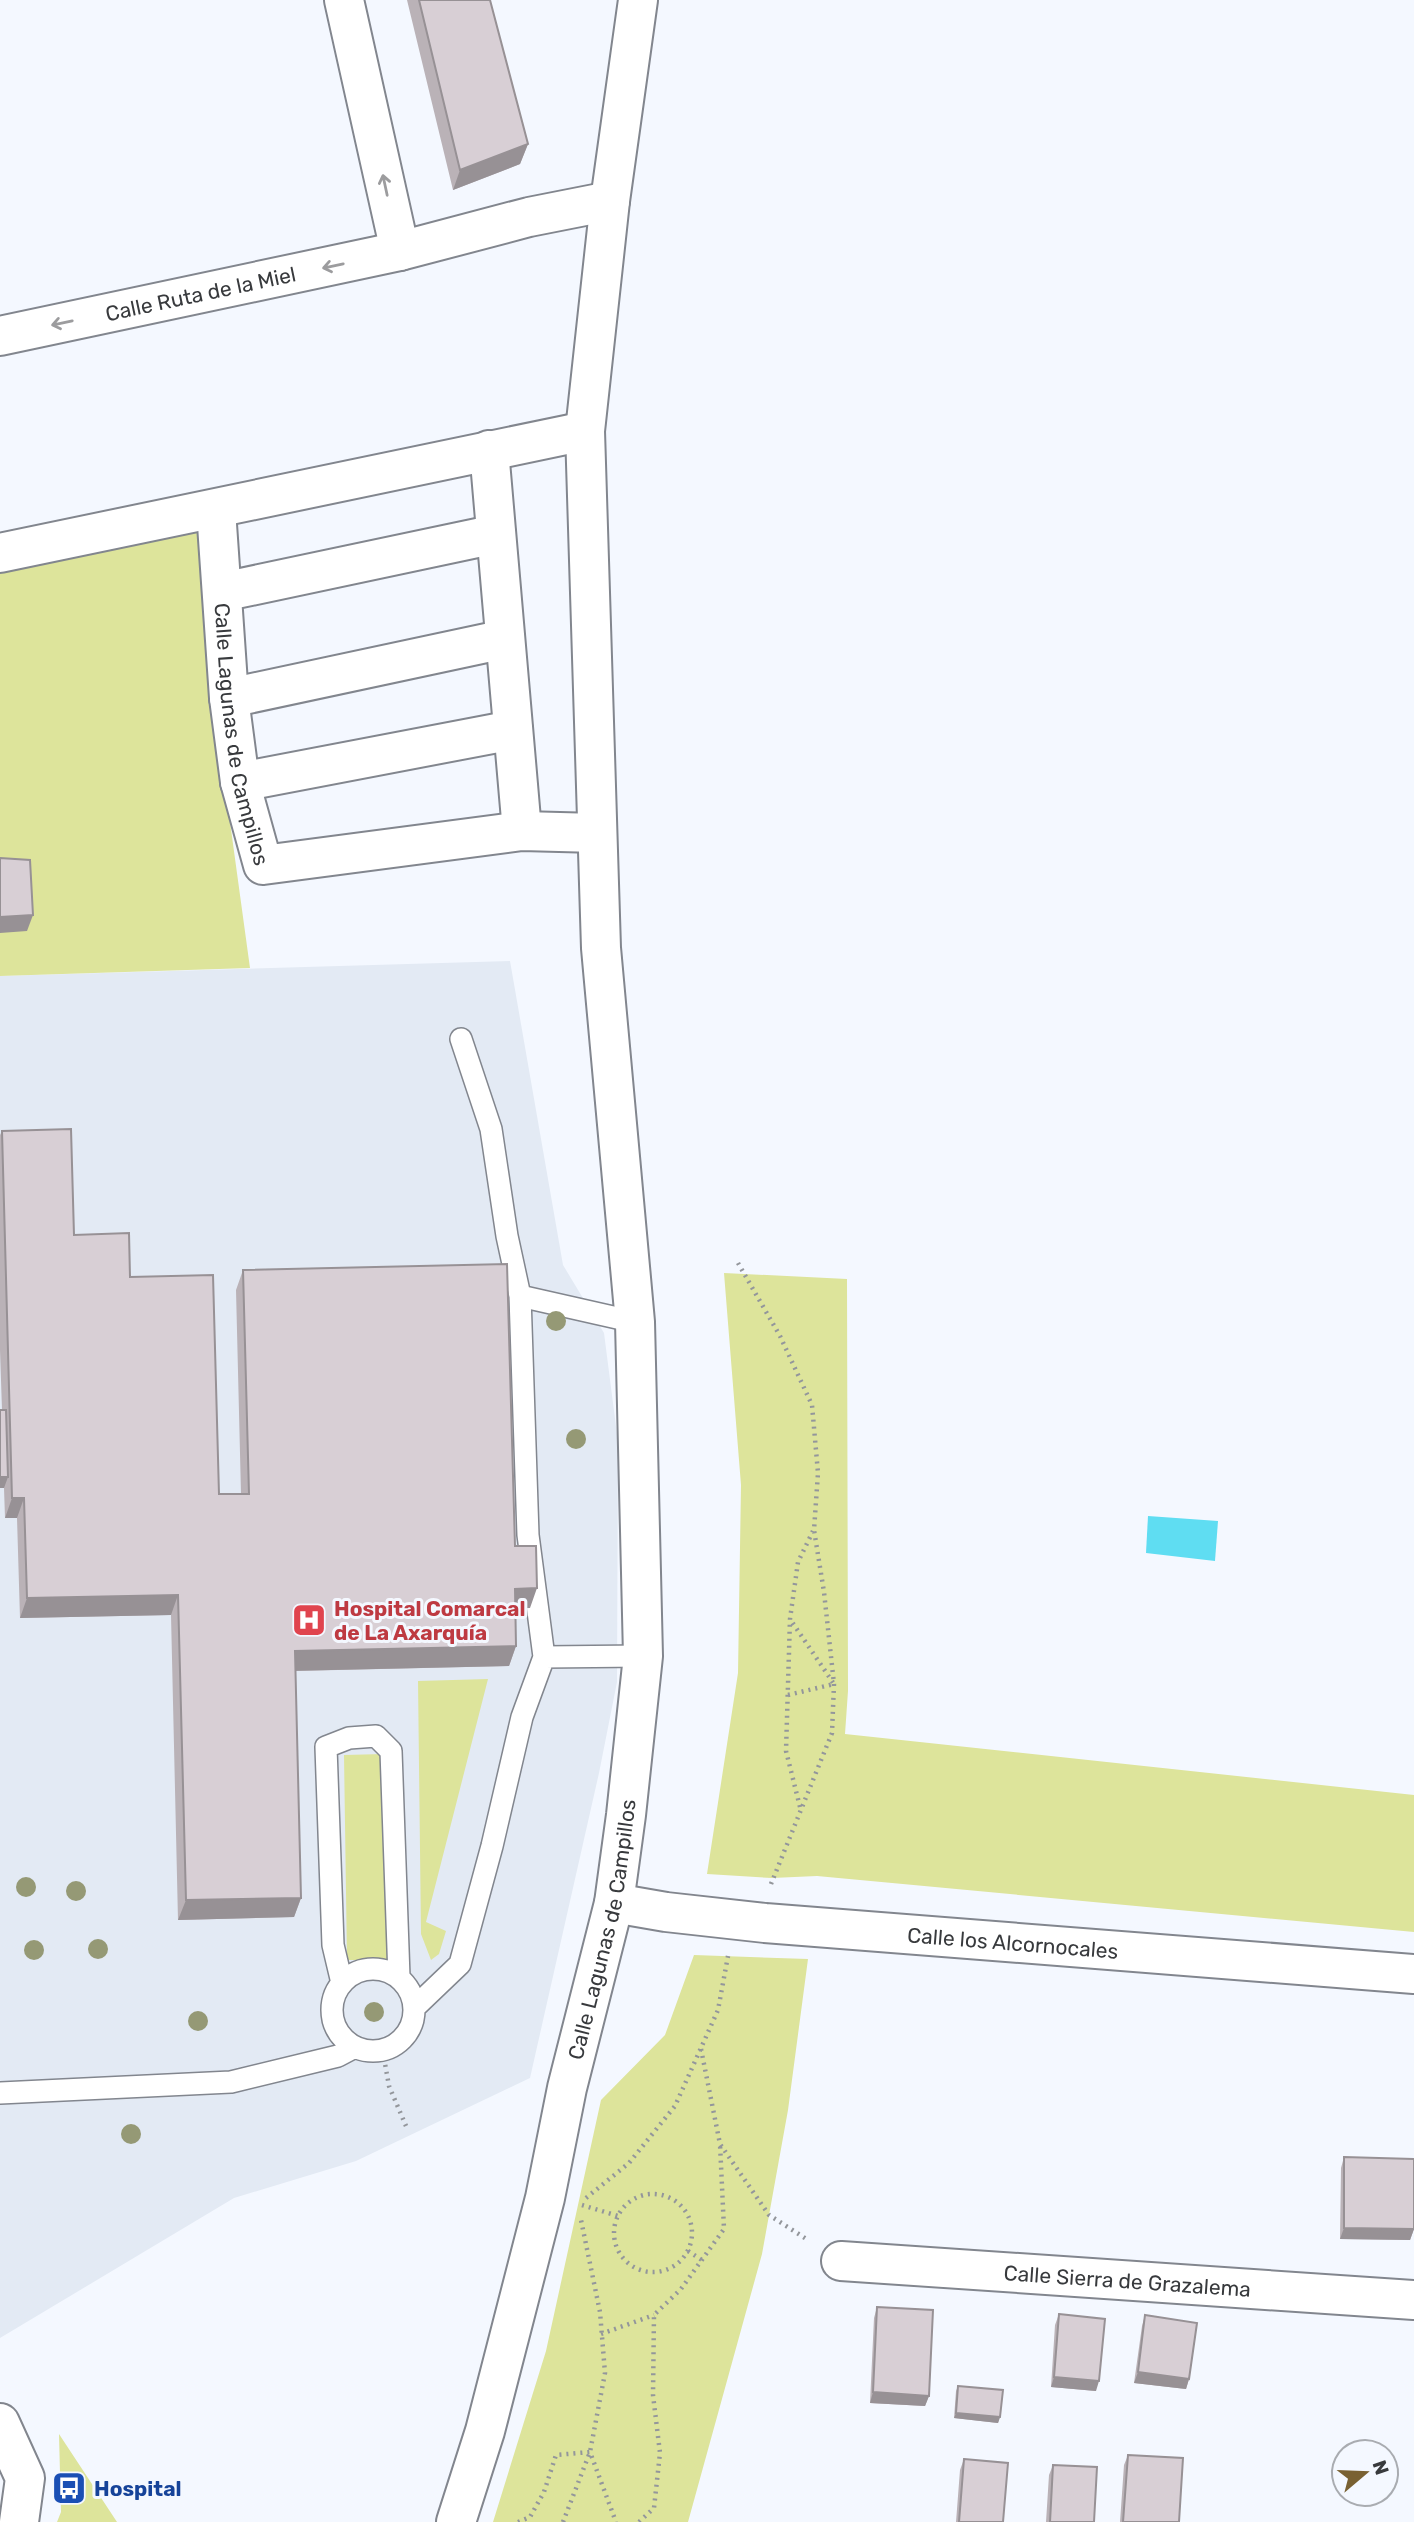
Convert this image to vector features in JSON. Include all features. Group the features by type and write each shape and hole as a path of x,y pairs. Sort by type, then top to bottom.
{"street":[{"path":"344,0 400,251"},
{"name":"Calle Lagunas de Campillos","path":"456,2522 485,2431 545,2198 567,2088 614,1903 643,1656 635,1322 601,948 585,431 610,201 638,0"},
{"name":"Calle Ruta de la Miel","path":"0,336 400,251 529,217 610,201"},
{"path":"0,553 585,431"},
{"path":"489,450 522,831"},
{"name":"Calle Lagunas de Campillos","path":"216,510 229,698 240,782 263,865 522,831 597,833"},
{"path":"222,592 496,534"},
{"path":"229,698 505,639"},
{"path":"240,782 513,730"},
{"name":"Calle los Alcornocales","path":"614,1903 750,1921 1414,1973"},
{"name":"Calle Sierra de Grazalema","path":"841,2261 1414,2300"},
{"path":"0,2423 25,2478 19,2522"}],"lane":[{"path":"414,2008 460,1964 492,1846 522,1717 544,1657 528,1535 520,1296 507,1236 491,1129 461,1040"},
{"path":"520,1296 635,1322"},
{"path":"544,1657 643,1656"},
{"path":"341,1983 333,1945 326,1748 349,1738 376,1736 391,1751 399,1977"},
{"path":"362,1970 388,1971 399,1977 412,1996 414,2008 406,2035 396,2045 383,2050 369,2051 355,2047 345,2040 333,2018 335,1994 341,1983 362,1970"},
{"path":"0,2093 231,2082 338,2056 355,2047"}],"path":[{"path":"563,2522 590,2452 605,2373 600,2312 578,2204 629,2163 675,2106 718,2010 750,1921 789,1842 832,1733 834,1684 814,1530 818,1473 812,1405 780,1336 738,1263"},
{"path":"800,1809 786,1751 790,1619 798,1562 814,1530"},
{"path":"790,1619 834,1684"},
{"path":"789,1695 834,1684"},
{"path":"601,2334 654,2315 681,2289 724,2229 720,2144 701,2048"},
{"path":"383,2050 388,2086 406,2126"},
{"path":"720,2144 769,2214 841,2261"},
{"path":"646,2194 659,2194 670,2198 688,2215 692,2227 688,2251 680,2262 669,2270 656,2273 642,2271 630,2265 615,2243 614,2229 618,2216 634,2199 646,2194"},
{"path":"688,2251 702,2260"},
{"path":"639,2522 654,2508 660,2454 653,2395 654,2315"},
{"path":"518,2522 530,2517 544,2492 556,2455 590,2452"},
{"path":"590,2452 616,2522"}],"shaded area":[{"name":"Hospital Comarcal de La Axarquía","path":"510,961 563,1265 604,1333 618,1442 617,1682 530,2078 356,2161 234,2198 0,2338 0,976"}],"green space":[{"path":"208,527 213,698 250,968 0,976 0,571"},
{"path":"724,1273 847,1279 848,1691 845,1734 1414,1795 1414,1932 817,1876 772,1878 707,1874 738,1673 741,1485"},
{"path":"488,1679 426,1922 446,1931 439,1954 431,1960 421,1934 418,1681"},
{"path":"384,1754 387,1960 347,1960 344,1755"},
{"path":"694,1955 808,1959 788,2110 762,2254 688,2522 493,2522 546,2351 601,2100 665,2035"},
{"path":"59,2434 117,2522 57,2522 61,2512"}],"water":[{"path":"1148,1516 1218,1521 1215,1561 1146,1553"}],"building":[{"path":"419,0 490,0 528,144 460,170"},
{"path":"0,858 30,860 33,915 0,917"},
{"path":"71,1129 74,1235 129,1233 130,1277 213,1275 219,1494 249,1494 243,1270 507,1264 515,1546 536,1546 537,1588 515,1589 516,1646 295,1651 301,1898 186,1900 178,1595 27,1598 24,1498 12,1498 2,1131"},
{"path":"0,1410 6,1410 8,1477 0,1477"},
{"path":"1344,2157 1414,2159 1414,2229 1344,2228"},
{"path":"877,2307 933,2310 929,2396 873,2392"},
{"path":"1059,2314 1105,2319 1099,2381 1054,2377"},
{"path":"1145,2315 1197,2323 1189,2379 1138,2372"},
{"path":"958,2386 1003,2390 1000,2417 956,2413"},
{"path":"1128,2455 1183,2458 1179,2522 1123,2522"},
{"path":"964,2459 1008,2463 1003,2522 959,2522"},
{"path":"1053,2465 1097,2467 1094,2522 1050,2522"}],"place":[{"name":"Hospital Comarcal de La Axarquía","path":"309,1620"},
{"name":"Hospital","path":"69,2488"}]}
